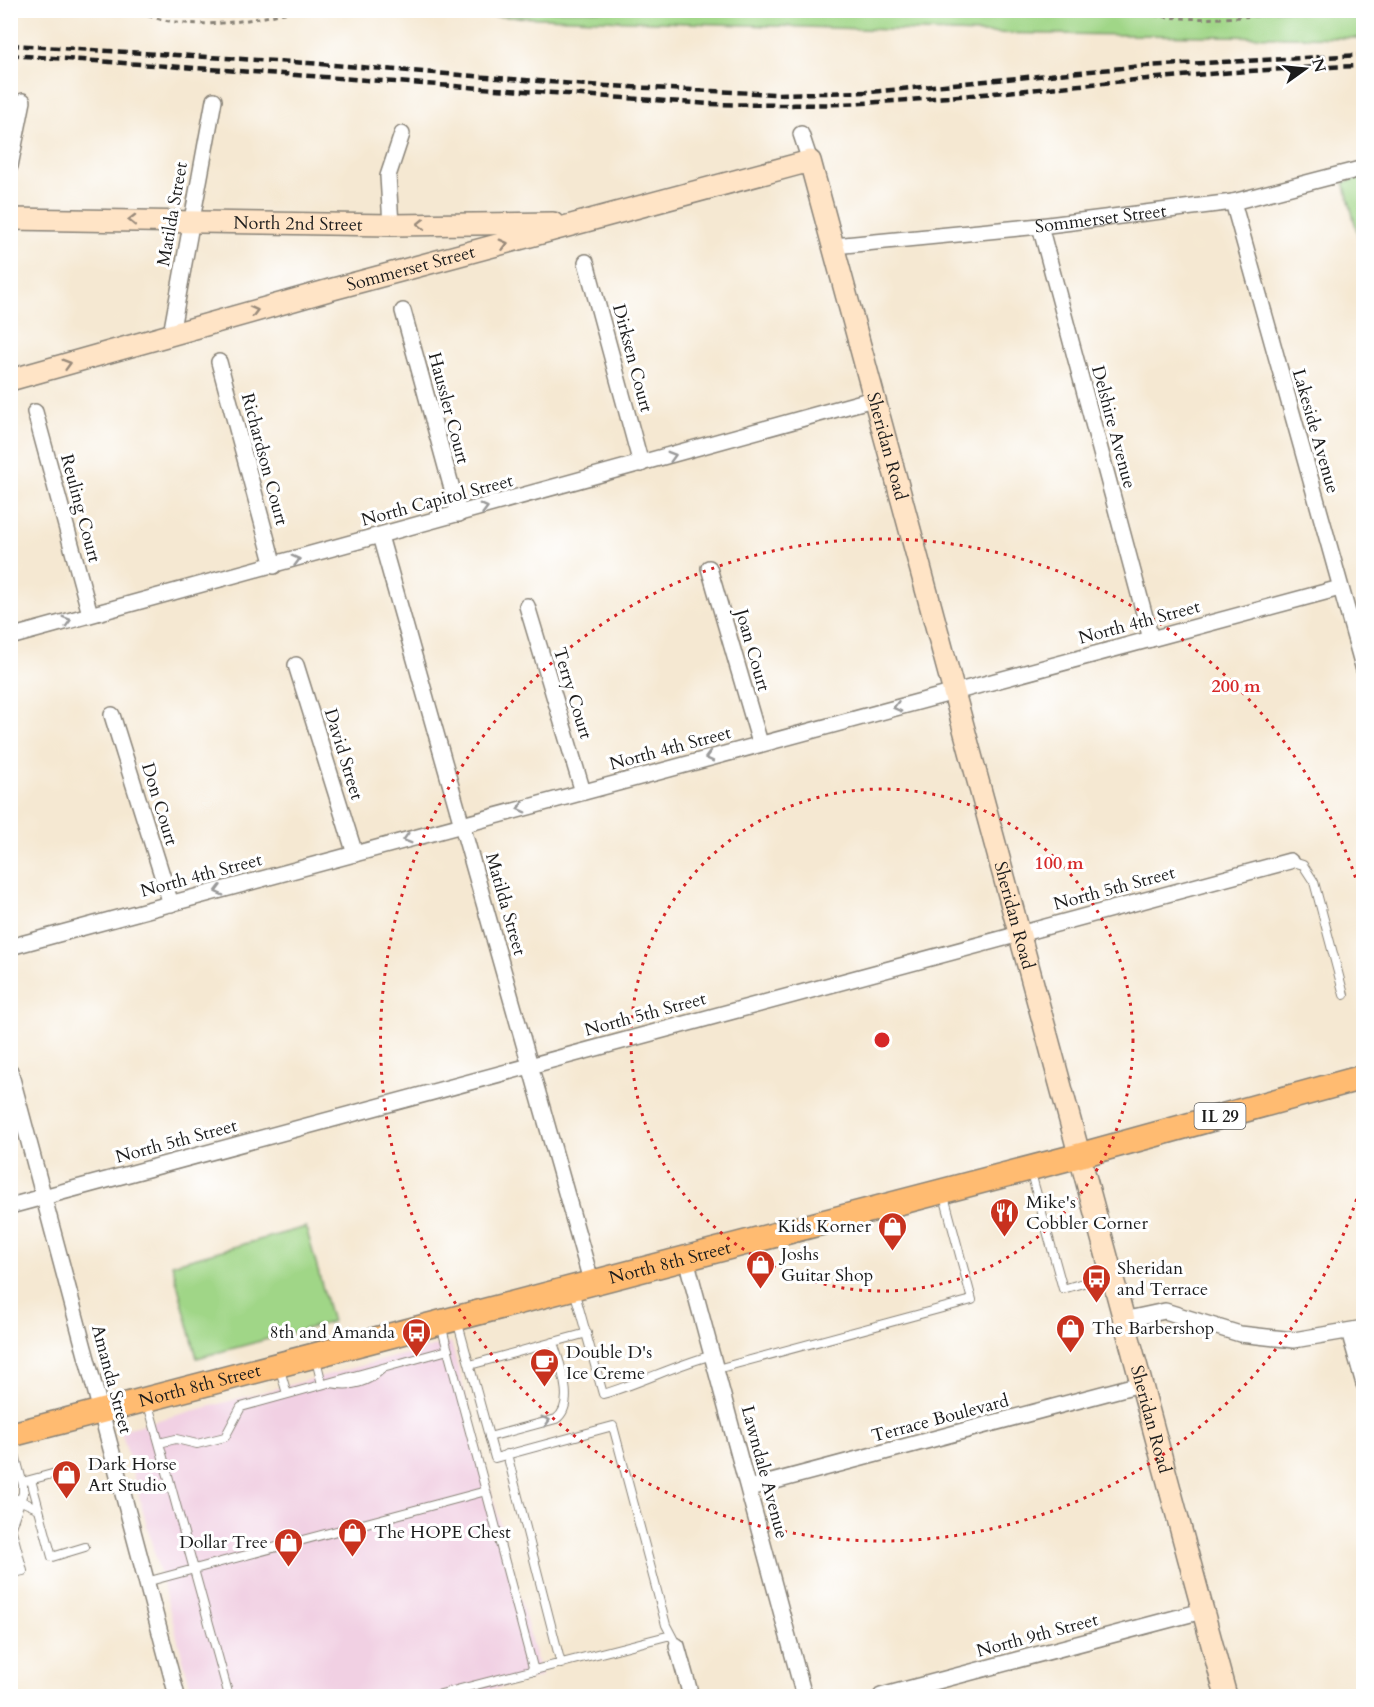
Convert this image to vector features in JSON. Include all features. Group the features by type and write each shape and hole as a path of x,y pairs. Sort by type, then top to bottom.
{"main road":[{"name":"Sommerset Street","path":"10,380 171,334 810,161"},
{"name":"Sheridan Road","path":"810,161 1077,1156 1226,1696"},
{"name":"North 2nd Street","path":"10,219 391,225 585,222"},
{"name":"North 8th Street","path":"10,1436 1077,1156 1364,1077"}],"street":[{"name":"Matilda Street","path":"171,334 214,100"},
{"path":"10,166 23,101"},
{"path":"391,225 388,176 402,134"},
{"name":"Sheridan Road","path":"801,134 810,161"},
{"name":"Sommerset Street","path":"834,246 1040,226 1233,202 1364,168"},
{"name":"Lakeside Avenue","path":"1233,202 1364,670"},
{"name":"Delshire Avenue","path":"1040,226 1151,639"},
{"name":"Dirksen Court","path":"586,262 641,465"},
{"name":"Haussler Court","path":"403,311 459,514"},
{"name":"Richardson Court","path":"219,362 274,566"},
{"name":"North Capitol Street","path":"10,637 641,465 873,399"},
{"name":"Reuling Court","path":"35,412 90,614"},
{"name":"Matilda Street","path":"380,536 531,1065 583,1286"},
{"name":"Joan Court","path":"709,568 760,743"},
{"name":"North 4th Street","path":"10,947 1340,588"},
{"name":"Terry Court","path":"527,606 583,792"},
{"name":"David Street","path":"296,665 355,854"},
{"name":"Don Court","path":"112,715 171,904"},
{"name":"North 5th Street","path":"10,1206 1290,861"},
{"name":"Amanda Street","path":"10,1071 177,1696"},
{"name":"Lawndale Avenue","path":"686,1258 804,1696"},
{"path":"1123,1320 1165,1311 1240,1334 1267,1338 1306,1339 1356,1330 1364,1384"},
{"name":"Terrace Boulevard","path":"749,1488 1140,1384"},
{"name":"North 9th Street","path":"881,1696 1202,1611"},
{"path":"674,1640 691,1696"}],"lane":[{"path":"1290,861 1303,866 1309,872 1344,995"},
{"path":"1030,1168 1063,1288 1110,1275"},
{"path":"583,1286 587,1333 603,1394 625,1388 676,1365 715,1362 972,1300 942,1191"},
{"path":"449,1321 448,1350 534,1671"},
{"path":"433,1696 561,1664 674,1640 666,1625 613,1426 495,1458 470,1365 449,1321"},
{"path":"470,1365 587,1333"},
{"path":"489,1437 556,1419 562,1415 566,1405 565,1393 553,1342"},
{"path":"159,1443 176,1439 197,1444 225,1437 241,1407 448,1350"},
{"path":"314,1355 325,1383"},
{"path":"278,1364 287,1394"},
{"path":"147,1399 230,1696"},
{"path":"10,1436 39,1509 52,1557 85,1547"},
{"path":"507,1454 561,1664"},
{"path":"26,1481 68,1470"},
{"path":"10,1574 22,1571 11,1527 26,1481"},
{"path":"146,1582 486,1491"},
{"path":"10,1496 39,1509"}],"path":[{"path":"131,10 175,24 234,24 298,10"},
{"path":"740,10 995,14 1007,10"},
{"path":"1128,10 1150,16 1207,18 1324,10"}],"shaded area":[{"path":"451,1342 541,1677 468,1696 193,1696 121,1430"}],"green space":[{"path":"1363,10 1363,38 981,33 340,11"},
{"path":"1364,177 1363,254 1344,182"},
{"path":"306,1227 332,1322 197,1358 172,1264"}],"railway":[{"path":"10,45 308,63 588,85 775,94 870,92 1143,66 1364,55"},
{"path":"10,55 710,104 773,105 939,98 1242,71 1364,66"}],"place":[{"name":"Mike's Cobbler Corner","path":"1005,1238"},
{"name":"Kids Korner","path":"892,1252"},
{"name":"Joshs Guitar Shop","path":"760,1290"},
{"name":"Sheridan and Terrace","path":"1096,1304"},
{"name":"The Barbershop","path":"1071,1354"},
{"name":"8th and Amanda","path":"416,1358"},
{"name":"Double D's Ice Creme","path":"545,1388"},
{"name":"Dark Horse Art Studio","path":"67,1500"},
{"name":"The HOPE Chest","path":"353,1558"},
{"name":"Dollar Tree","path":"289,1568"}]}
